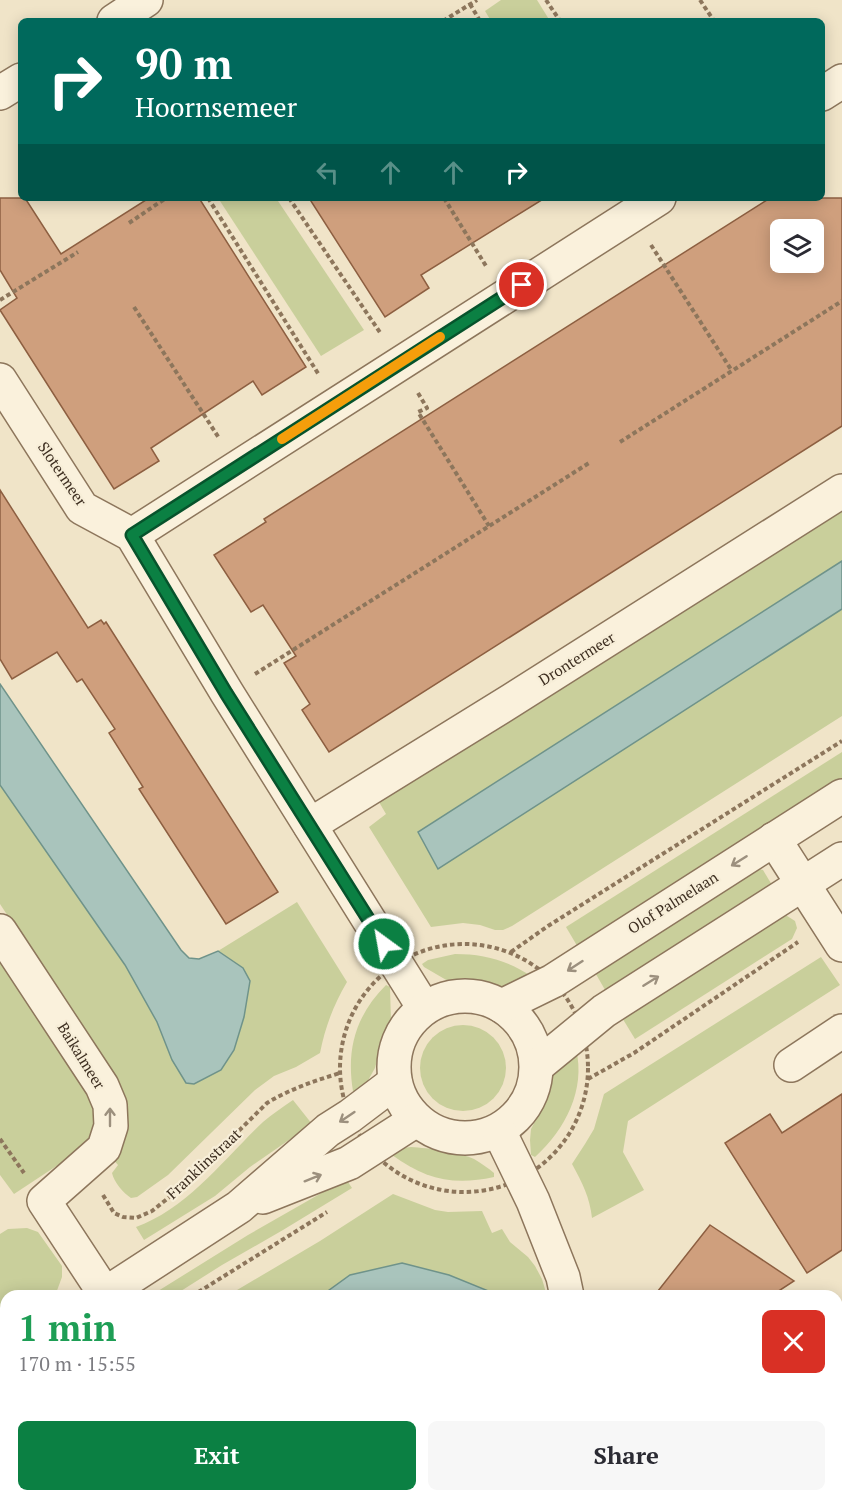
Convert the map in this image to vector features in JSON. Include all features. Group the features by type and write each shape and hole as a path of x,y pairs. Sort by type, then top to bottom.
{"street":[{"path":"119,18 146,0"},
{"path":"825,92 842,81"},
{"path":"0,93 18,82"},
{"path":"424,1008 226,693 132,535 654,201"},
{"name":"Slotermeer","path":"0,380 82,508 132,535"},
{"name":"Drontermeer","path":"310,825 842,491"},
{"name":"Olof Palmelaan","path":"502,1006 553,981 842,796"},
{"path":"774,839 835,934"},
{"path":"537,1066 604,1011 842,860"},
{"name":"Baikalmeer","path":"0,931 102,1086 110,1106 111,1126 104,1148 44,1201 100,1290"},
{"path":"463,995 483,998 502,1006 520,1022 532,1042 537,1066 532,1092 519,1115 499,1131 478,1138 455,1139 434,1133 416,1120 402,1103 394,1082 394,1061 398,1041 409,1023 424,1008 442,999 463,995"},
{"path":"791,1065 842,1032"},
{"path":"111,1290 239,1207 328,1130 394,1082"},
{"path":"239,1207 349,1163 416,1120"},
{"path":"499,1131 532,1201 563,1277 566,1290"}],"path":[{"path":"448,18 477,0"},
{"path":"546,0 558,18"},
{"path":"700,0 712,18"},
{"path":"470,4 478,18"},
{"path":"129,223 162,201"},
{"path":"210,201 337,404"},
{"path":"446,201 504,297"},
{"path":"632,216 732,370"},
{"path":"0,300 78,252"},
{"path":"620,442 842,301"},
{"path":"134,307 238,467"},
{"path":"226,693 589,462"},
{"path":"394,1171 370,1150 359,1134 343,1095 340,1073 341,1053 351,1016 373,984 396,964 425,950 442,946 459,944 486,946 510,953 548,926 842,741"},
{"path":"588,1080 835,934"},
{"name":"Franklinstraat","path":"84,1165 114,1213 123,1217 136,1218 152,1211 182,1187 267,1103 284,1093 340,1073"},
{"path":"202,1290 334,1208"}],"green space":[{"path":"501,0 537,0 548,18 489,18 485,11"},
{"path":"220,201 278,201 364,330 321,356"},
{"path":"842,508 842,561 418,832 438,868 842,609 842,716 512,926 503,930 463,923 431,927 369,827 386,814 379,802"},
{"path":"842,752 842,783 579,949 566,927"},
{"path":"0,785 125,965 157,1022 172,1060 243,968 218,951 297,902 347,982 330,1016 320,1053 274,1076 255,1090 168,1175 137,1197 131,1198 125,1193 117,1184 112,1173 118,1165 111,1157 108,1068 0,904"},
{"path":"759,869 763,870 772,885 608,995 593,969"},
{"path":"784,914 795,921 797,928 792,939 635,1039 621,1016"},
{"path":"0,947 93,1088 97,1134 64,1161 14,1194 0,1175"},
{"path":"455,954 494,959 531,976 508,986 448,981 422,964 428,960"},
{"path":"821,957 840,985 628,1121 623,1152 644,1190 592,1218 585,1190 572,1164 594,1129 604,1094"},
{"path":"386,985 390,987 391,1021 382,1041 375,1068 366,1084 357,1093 353,1091 351,1076 352,1047 367,1008"},
{"path":"455,1025 471,1025 494,1037 503,1051 506,1068 503,1085 494,1099 471,1111 455,1111 439,1104 427,1092 420,1076 420,1060 427,1044 439,1032"},
{"path":"576,1049 578,1079 570,1108 564,1122 535,1157 531,1155 531,1129 542,1108 548,1082 562,1057"},
{"path":"293,1100 312,1124 250,1167 215,1196 144,1240 136,1227 155,1219 188,1196 263,1122"},
{"path":"411,1147 468,1157 489,1169 494,1173 494,1177 465,1181 440,1178 416,1170 392,1155 403,1148"},
{"path":"346,1179 352,1188 182,1290 160,1290 248,1235"},
{"path":"393,1194 435,1210 482,1211 492,1233 502,1229 510,1242 528,1257 542,1279 545,1290 237,1290"},
{"path":"27,1228 38,1232 62,1266 62,1277 57,1290 0,1290 0,1234 8,1229"}],"water":[{"path":"842,561 842,609 438,869 418,832"},
{"path":"0,684 181,950 189,958 199,959 218,951 243,968 250,981 244,1017 234,1050 221,1070 194,1084 186,1083 172,1060 157,1022 125,965 0,785"},
{"path":"402,1263 449,1275 486,1290 329,1290 350,1275"}],"building":[{"path":"0,198 18,198 18,201 27,201 61,254 144,201 201,201 306,367 262,395 253,381 151,448 159,461 114,489 0,310 17,298 0,270"},
{"path":"825,198 842,198 842,426 329,752 302,710 310,704 284,663 296,656 263,605 251,612 214,555 266,522 264,519 765,201 825,201"},
{"path":"311,201 540,201 421,275 429,288 385,317"},
{"path":"0,490 88,628 101,620 104,624 106,622 278,892 226,924 139,789 143,787 109,733 115,729 82,679 77,682 57,652 12,679 0,659"},
{"path":"842,1094 842,1250 807,1273 725,1143 770,1114 782,1133"},
{"path":"710,1225 794,1281 780,1290 659,1290"}],"slow traffic":[{"path":"282,439 440,337"}],"route":[{"path":"384,944 226,693 132,535 522,285"}]}
